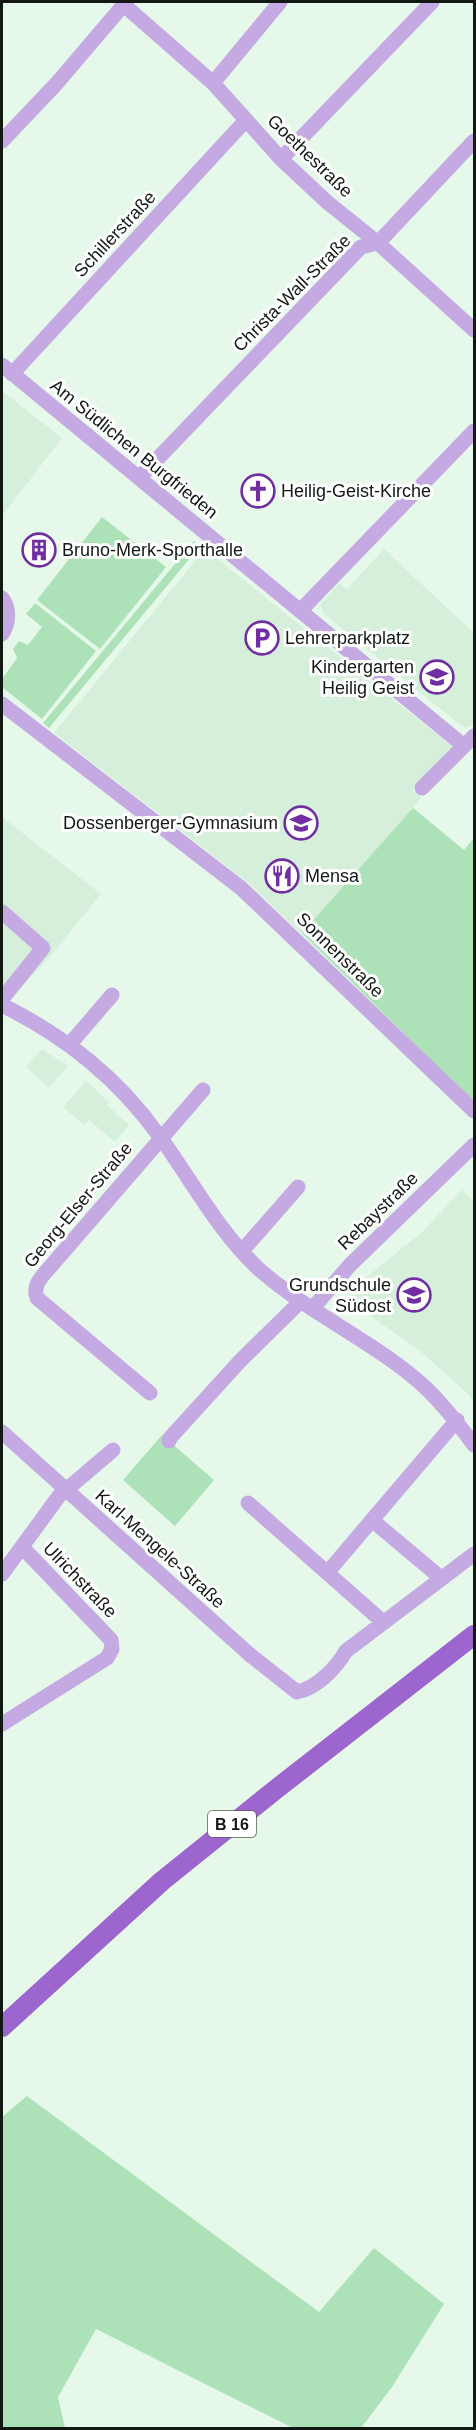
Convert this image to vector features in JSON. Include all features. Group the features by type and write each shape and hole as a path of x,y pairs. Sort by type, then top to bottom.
{"main road":[{"name":"B 16","path":"2,2027 162,1881 474,1635"}],"street":[{"path":"213,82 280,2"},
{"path":"281,159 432,2"},
{"path":"2,141 57,83 125,3"},
{"name":"Goethestraße","path":"125,3 213,82 281,159 474,330"},
{"name":"Schillerstraße","path":"7,370 246,120"},
{"name":"Christa-Wall-Straße","path":"139,478 361,247 378,243 474,141"},
{"name":"Am Südlichen Burgfrieden","path":"7,370 300,611 469,741"},
{"path":"300,611 474,431"},
{"path":"2,598 5,601 8,618 2,634"},
{"name":"Sonnenstraße","path":"2,704 241,888 474,1111"},
{"path":"422,788 469,741"},
{"path":"2,912 43,948 2,999"},
{"path":"70,1044 112,995"},
{"path":"2,1005 36,1022 70,1044 124,1092 161,1138 225,1233 242,1251 261,1270 307,1305 403,1369 428,1390 457,1420 474,1445"},
{"path":"161,1138 203,1090"},
{"name":"Georg-Elser-Straße","path":"150,1394 37,1298 34,1290 51,1266 161,1138"},
{"name":"Rebaystraße","path":"169,1441 170,1437 240,1361 307,1305 474,1145"},
{"path":"242,1251 298,1186"},
{"path":"327,1573 457,1420"},
{"name":"Karl-Mengele-Straße","path":"2,1432 249,1654 297,1692 306,1690 336,1667 346,1651 383,1622"},
{"path":"3,1570 59,1496 113,1450"},
{"path":"248,1503 383,1622 474,1554"},
{"path":"372,1520 441,1578"},
{"name":"Ulrichstraße","path":"2,1724 107,1658 112,1649 111,1640 22,1547"}],"shaded area":[{"path":"2,391 62,438 2,516"},
{"name":"Dossenberger-Gymnasium","path":"205,549 454,748 412,790 421,798 413,808 464,850 474,838 474,1102 250,884 54,733"},
{"name":"Kindergarten Heilig Geist","path":"384,549 474,633 474,724 466,728 324,614 320,605 339,583 347,589"},
{"path":"2,817 101,894 19,990 2,984"},
{"path":"42,1049 68,1066 49,1088 26,1067"},
{"path":"86,1081 129,1125 115,1142 89,1120 84,1125 63,1107"},
{"name":"Grundschule Südost","path":"462,1190 474,1201 474,1404 469,1395 419,1350 353,1304 356,1286 422,1232"}],"green space":[{"path":"102,517 166,567 100,649 37,600"},
{"path":"194,541 200,546 49,728 43,723"},
{"path":"35,603 96,651 42,719 2,687 2,679 17,658 13,649 19,641 28,645 42,627 26,614"},
{"path":"413,808 464,850 474,838 474,1102 302,933"},
{"path":"162,1435 214,1480 175,1526 123,1480"},
{"path":"27,2096 319,2312 374,2248 444,2304 392,2387 361,2428 293,2428 96,2329 58,2397 65,2428 2,2428 2,2117"}],"place":[{"name":"Heilig-Geist-Kirche","path":"258,491"},
{"name":"Bruno-Merk-Sporthalle","path":"39,550"},
{"name":"Lehrerparkplatz","path":"262,638"},
{"name":"Kindergarten Heilig Geist","path":"437,677"},
{"name":"Dossenberger-Gymnasium","path":"301,823"},
{"name":"Mensa","path":"282,876"},
{"name":"Grundschule Südost","path":"414,1295"}]}
